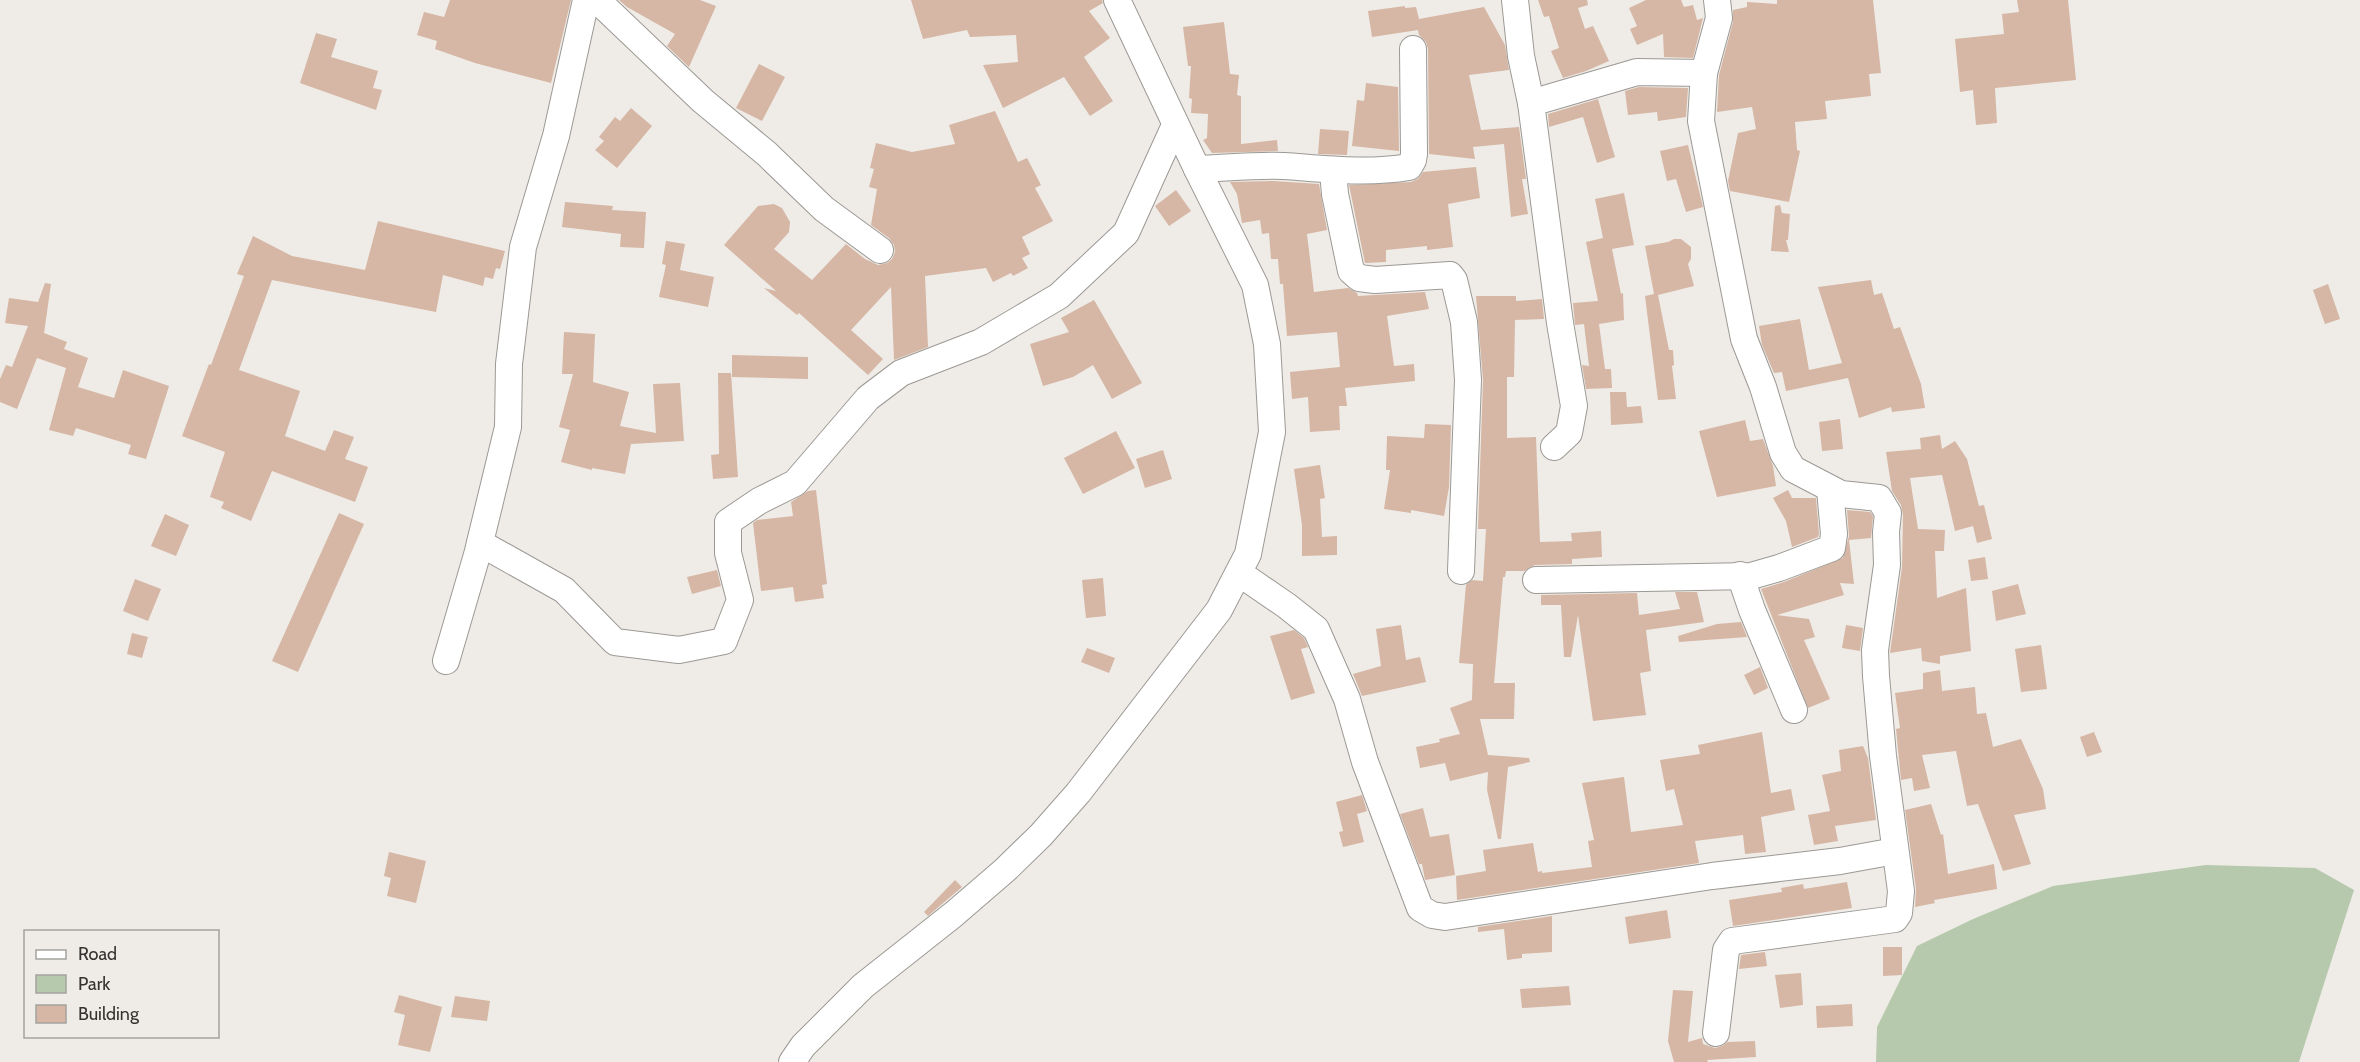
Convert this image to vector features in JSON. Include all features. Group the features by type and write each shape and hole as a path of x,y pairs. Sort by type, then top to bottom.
{"street":[{"path":"446,661 480,543 508,427 509,364 523,247 556,136 586,0"},
{"path":"597,0 703,101 767,154 824,209 880,250"},
{"path":"792,1062 803,1046 863,986 954,914 1005,870 1041,834 1078,792 1219,610 1248,554 1272,432 1267,344 1255,285 1175,124 1117,0"},
{"path":"1515,0 1521,56 1531,103 1560,323 1574,406 1569,433 1554,447"},
{"path":"1716,1033 1726,950 1732,941 1895,919 1899,913 1901,891 1883,756 1875,650 1887,565 1888,513 1879,498 1841,494 1793,469 1783,453 1770,408 1744,339 1701,121 1704,73 1719,18 1717,0"},
{"path":"1197,169 1283,166 1333,171 1380,172 1409,167 1413,160 1413,49"},
{"path":"1531,103 1637,72 1704,73"},
{"path":"480,543 564,590 615,642 680,650 724,641 740,600 728,553 728,522 759,501 795,483 868,398 901,373 981,342 1059,296 1126,233 1175,124"},
{"path":"1333,171 1335,194 1351,271 1359,278 1375,280 1450,275 1454,280 1464,322 1468,380 1461,572"},
{"path":"1536,580 1751,576 1779,568 1832,548 1834,534 1830,489"},
{"path":"1239,573 1316,629 1347,699 1365,762 1420,908 1432,915 1445,917 1712,876 1840,861 1895,851"},
{"path":"1740,576 1794,710"}],"green space":[{"path":"2206,865 2315,868 2354,890 2299,1062 1876,1062 1877,1027 1917,946 1973,919 2053,886"}],"building":[{"path":"450,0 571,0 551,83 475,63 435,49 437,41 417,35 424,12 444,17"},
{"path":"619,0 700,0 716,6 689,67 667,46 675,34 627,7"},
{"path":"911,0 1102,0 1103,3 1089,11 1110,38 1084,57 1113,101 1090,116 1064,77 1003,108 983,65 1018,62 1016,35 970,37 967,30 923,39"},
{"path":"1538,0 1587,0 1588,5 1578,8 1585,29 1593,26 1609,61 1563,78 1551,51 1559,48 1549,16 1544,17"},
{"path":"1646,0 1681,0 1684,7 1693,5 1697,20 1703,18 1693,58 1664,57 1663,34 1637,45 1630,29 1637,26 1629,8"},
{"path":"1777,0 1873,0 1881,73 1869,74 1871,96 1825,101 1827,119 1795,122 1797,150 1800,151 1789,202 1730,191 1728,181 1738,133 1756,129 1752,107 1717,112 1719,75 1733,22 1733,10 1747,7 1747,2 1777,4"},
{"path":"2017,0 2068,0 2076,80 1995,88 1997,123 1976,125 1973,90 1960,92 1955,39 2004,34 2002,14 2019,12"},
{"path":"1405,6 1405,8 1416,7 1419,19 1484,7 1505,45 1509,70 1469,75 1481,130 1519,127 1526,179 1522,179 1528,214 1511,217 1504,144 1473,147 1475,159 1429,154 1428,49 1426,42 1419,35 1418,30 1372,37 1368,11"},
{"path":"1224,22 1230,74 1239,75 1237,95 1241,96 1241,144 1277,140 1278,151 1212,153 1203,140 1207,138 1208,114 1191,113 1192,99 1189,98 1191,66 1188,66 1183,27"},
{"path":"316,33 337,39 331,57 378,71 373,88 382,90 376,110 300,83"},
{"path":"759,64 785,77 762,121 736,108"},
{"path":"1366,83 1398,87 1399,151 1352,146 1357,100 1364,101"},
{"path":"1639,87 1688,88 1686,117 1658,121 1657,112 1628,115 1625,91"},
{"path":"1598,99 1615,157 1597,163 1583,117 1549,127 1548,114"},
{"path":"631,108 652,126 617,168 595,150 604,141 599,137 615,117 620,121"},
{"path":"995,111 1018,162 1027,158 1041,185 1035,188 1053,221 1022,237 1030,254 1022,258 1028,268 1013,276 1011,273 993,282 986,268 925,276 928,347 894,360 891,287 851,330 883,359 868,375 799,313 797,315 764,288 776,291 724,245 758,206 774,204 782,208 790,222 789,232 774,249 812,280 846,244 865,259 878,265 887,263 895,252 894,245 889,238 871,225 877,189 869,187 874,169 870,168 876,143 912,152 955,144 949,125"},
{"path":"1320,129 1349,131 1347,155 1318,154"},
{"path":"1688,145 1703,207 1686,212 1676,179 1667,181 1660,151"},
{"path":"1476,167 1480,198 1448,204 1453,247 1427,250 1427,246 1386,250 1386,262 1365,263 1349,185 1411,182 1418,179 1423,172"},
{"path":"1273,181 1319,184 1327,230 1307,234 1314,292 1348,288 1358,296 1425,292 1429,309 1387,316 1394,366 1414,364 1415,381 1345,388 1347,406 1339,406 1340,430 1310,432 1308,397 1292,399 1290,372 1340,367 1337,332 1287,336 1283,284 1280,284 1278,259 1271,259 1269,233 1262,234 1260,220 1242,223 1237,194 1230,182"},
{"path":"1176,190 1191,211 1169,226 1155,206"},
{"path":"1624,193 1634,245 1612,249 1621,294 1623,293 1624,320 1599,324 1605,369 1611,369 1612,388 1586,389 1582,365 1589,366 1584,324 1575,325 1573,303 1598,301 1586,242 1603,238 1595,199"},
{"path":"565,202 613,206 612,210 646,212 644,248 620,247 621,234 562,227"},
{"path":"1780,205 1782,213 1790,214 1788,240 1786,240 1789,252 1771,251 1775,206"},
{"path":"378,221 505,251 500,269 496,268 493,279 485,277 483,286 443,275 436,312 272,280 239,370 300,391 285,436 325,451 334,430 354,437 345,459 368,467 355,502 272,471 251,521 221,508 224,502 210,497 225,452 182,436 244,276 237,274 253,236 292,256 365,270"},
{"path":"1681,239 1691,247 1691,259 1688,264 1694,286 1658,295 1669,350 1673,350 1674,365 1672,366 1676,399 1658,400 1645,296 1654,294 1645,246"},
{"path":"666,241 685,244 680,270 714,277 708,307 659,297 666,265 662,264"},
{"path":"1871,280 1874,295 1882,293 1894,329 1900,327 1921,384 1925,408 1892,412 1891,407 1859,418 1848,378 1786,391 1782,372 1774,373 1762,345 1759,326 1800,319 1809,370 1842,363 1818,287"},
{"path":"45,283 51,284 44,333 67,342 64,349 88,358 78,387 114,398 123,370 169,386 146,459 128,454 131,445 76,428 73,436 49,430 66,368 37,358 17,409 0,402 0,379 6,365 12,367 28,326 5,323 9,298 38,302"},
{"path":"2328,284 2340,319 2325,324 2313,290"},
{"path":"1476,296 1516,296 1516,301 1542,299 1544,319 1515,320 1514,377 1507,377 1507,438 1536,437 1540,542 1572,541 1571,533 1601,531 1602,557 1572,559 1572,564 1535,565 1524,571 1506,571 1503,577 1494,683 1515,683 1514,719 1480,719 1488,755 1529,758 1530,762 1508,767 1501,839 1498,839 1487,790 1488,772 1450,781 1445,763 1420,768 1416,747 1440,742 1439,739 1460,734 1450,708 1472,700 1473,664 1459,663 1466,585 1472,580 1483,581 1486,529 1478,529 1483,380"},
{"path":"1094,300 1142,383 1112,399 1093,365 1073,377 1043,386 1030,344 1069,332 1061,318"},
{"path":"564,332 595,334 593,382 629,392 620,426 656,433 653,384 680,383 684,441 631,444 625,474 592,468 592,470 561,462 570,430 559,427 573,374 562,374"},
{"path":"732,355 808,357 808,379 732,377"},
{"path":"718,373 731,373 738,477 713,479 711,455 719,454"},
{"path":"1610,392 1626,392 1627,407 1641,406 1643,423 1611,425"},
{"path":"1840,419 1843,449 1822,451 1819,422"},
{"path":"1745,420 1750,441 1763,439 1773,466 1776,486 1717,497 1699,431"},
{"path":"1425,424 1451,425 1449,487 1444,516 1411,510 1411,513 1384,509 1390,470 1386,470 1387,436 1424,438"},
{"path":"1116,431 1135,468 1083,494 1064,458"},
{"path":"1940,435 1942,449 1955,441 1967,459 1979,506 1984,505 1992,539 1977,543 1973,526 1955,531 1942,475 1910,478 1918,529 1945,530 1944,551 1935,551 1937,598 1966,588 1971,651 1940,656 1940,664 1922,661 1921,648 1890,653 1902,567 1903,515 1901,505 1892,491 1886,452 1921,449 1920,438"},
{"path":"1163,450 1172,479 1145,488 1136,459"},
{"path":"1320,465 1325,498 1320,499 1322,537 1337,536 1337,555 1302,556 1302,525 1294,469"},
{"path":"816,490 827,584 822,585 824,598 795,602 793,587 761,591 753,523 757,520 793,516 791,502 808,491"},
{"path":"1788,490 1792,498 1816,498 1819,534 1818,537 1792,547 1786,521 1773,498"},
{"path":"1847,510 1870,512 1873,516 1871,538 1849,540 1854,584 1840,583 1844,595 1777,615 1809,619 1815,637 1804,640 1830,699 1808,708 1761,589 1843,558 1849,536"},
{"path":"339,513 364,524 298,672 272,661"},
{"path":"165,514 189,525 176,556 151,546"},
{"path":"1985,557 1988,579 1971,581 1968,560"},
{"path":"717,570 721,586 692,594 687,577"},
{"path":"1103,578 1106,616 1086,618 1082,580"},
{"path":"135,579 161,589 148,621 123,611"},
{"path":"2018,584 2026,614 1996,621 1992,591"},
{"path":"1675,592 1697,592 1704,622 1646,630 1651,671 1640,673 1646,715 1593,721 1578,615 1571,657 1564,657 1561,605 1541,605 1541,595 1637,593 1639,615 1680,609"},
{"path":"1741,622 1747,637 1679,642 1678,636 1717,624"},
{"path":"1401,625 1406,660 1420,657 1426,682 1362,696 1353,674 1381,666 1376,629"},
{"path":"1846,625 1863,628 1860,651 1842,648"},
{"path":"1294,630 1304,638 1308,647 1301,649 1315,693 1291,700 1270,636"},
{"path":"132,633 148,637 142,658 127,654"},
{"path":"2041,645 2047,689 2021,692 2015,649"},
{"path":"1087,648 1115,658 1109,673 1081,662"},
{"path":"1760,667 1768,688 1754,695 1744,675"},
{"path":"1940,670 1942,691 1975,687 1977,714 1986,713 1993,747 2021,739 2043,789 2046,809 2014,815 2031,864 2003,871 1978,804 1967,806 1956,751 1922,755 1930,788 1914,791 1912,778 1901,780 1896,729 1900,728 1895,693 1923,689 1923,673"},
{"path":"1762,732 1771,793 1791,789 1795,810 1761,817 1766,852 1745,854 1743,835 1695,841 1699,863 1457,900 1456,876 1486,871 1483,850 1533,843 1538,872 1592,867 1588,841 1594,840 1582,783 1624,777 1631,832 1683,825 1674,789 1666,791 1660,760 1700,754 1698,745"},
{"path":"2094,732 2102,752 2087,757 2080,737"},
{"path":"1863,746 1868,758 1876,820 1835,826 1838,841 1814,845 1808,815 1830,811 1822,775 1841,771 1839,750"},
{"path":"1362,795 1367,811 1357,814 1364,842 1343,847 1339,832 1343,831 1336,802"},
{"path":"1931,804 1941,835 1943,834 1948,874 1994,864 1997,889 1934,900 1935,903 1915,907 1916,889 1905,810"},
{"path":"1423,808 1430,837 1449,834 1455,875 1425,880 1422,864 1419,864 1400,814"},
{"path":"389,852 426,861 416,903 387,896 391,878 384,876"},
{"path":"955,880 962,887 928,916 924,912"},
{"path":"1847,882 1852,908 1733,926 1729,900 1782,892 1781,888 1803,884 1804,889"},
{"path":"1667,910 1671,938 1629,944 1625,917"},
{"path":"1552,916 1552,952 1522,954 1522,958 1507,960 1504,929 1478,932 1478,927"},
{"path":"1883,947 1902,947 1902,975 1883,976"},
{"path":"1765,952 1767,966 1739,969 1741,955"},
{"path":"1801,973 1803,1005 1780,1008 1775,975"},
{"path":"1569,986 1571,1005 1522,1008 1520,989"},
{"path":"1673,990 1693,991 1688,1042 1702,1038 1703,1044 1715,1048 1728,1042 1755,1041 1756,1057 1707,1060 1708,1062 1674,1062 1668,1041"},
{"path":"399,995 442,1007 430,1052 398,1045 405,1015 394,1012"},
{"path":"455,996 490,1001 487,1021 451,1017"},
{"path":"1852,1004 1853,1026 1817,1028 1816,1006"}]}
